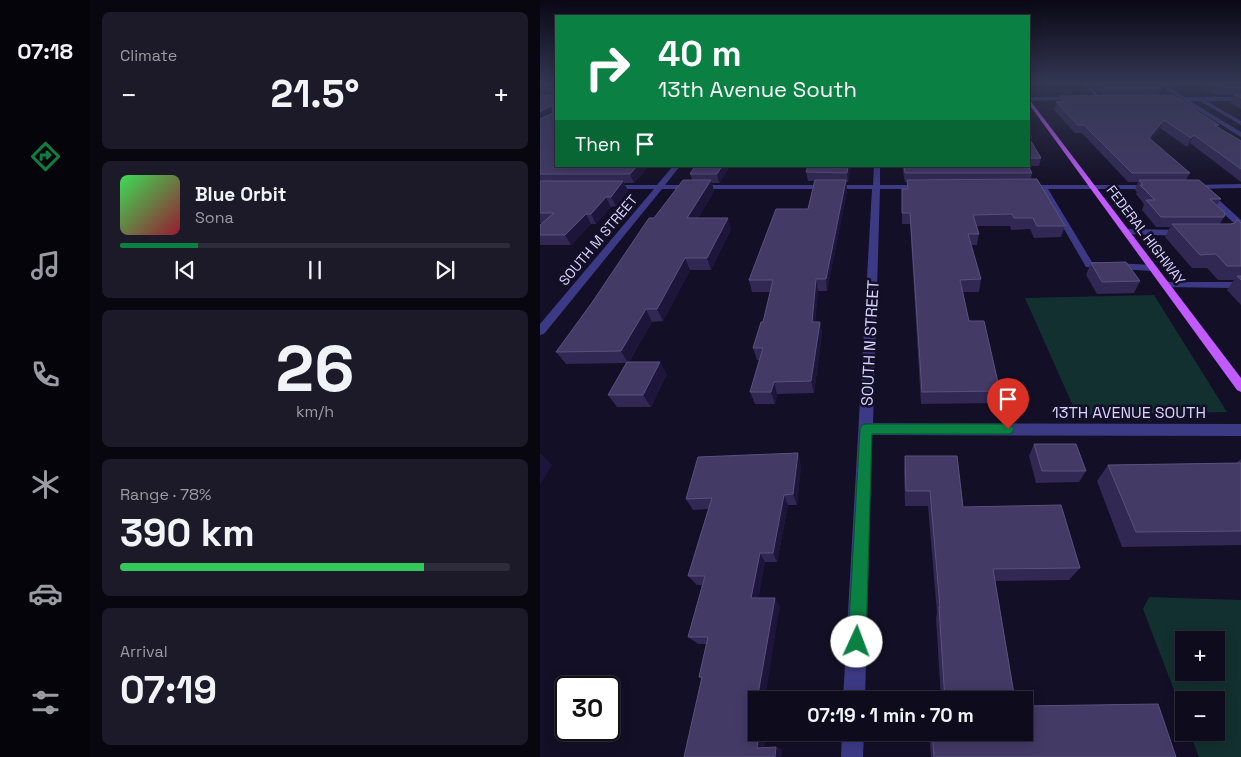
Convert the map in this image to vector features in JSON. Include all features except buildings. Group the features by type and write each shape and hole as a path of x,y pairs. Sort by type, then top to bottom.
{"main road":[{"name":"FEDERAL HIGHWAY","path":"1042,117 1241,386"}],"street":[{"path":"1214,117 1241,135"},
{"name":"SOUTH M STREET","path":"540,331 676,167"},
{"name":"SOUTH N STREET","path":"854,691 877,167"},
{"path":"1181,187 1241,186"},
{"path":"604,187 935,187"},
{"path":"1014,187 1162,187"},
{"path":"1043,187 1089,265 1153,268"},
{"path":"1199,187 1239,223 1224,226"},
{"path":"1208,195 1225,195"},
{"path":"1127,232 1193,232"},
{"path":"1166,285 1236,285"},
{"name":"13TH AVENUE SOUTH","path":"866,429 1241,430"},
{"path":"852,757 853,741"}],"green space":[{"path":"1154,295 1227,412 1077,415 1025,298"},
{"path":"1149,597 1241,600 1241,757 1199,757 1193,741 1225,741 1225,691 1175,691 1175,693 1143,609"}],"route":[{"path":"857,642 866,429 1008,429"}]}
